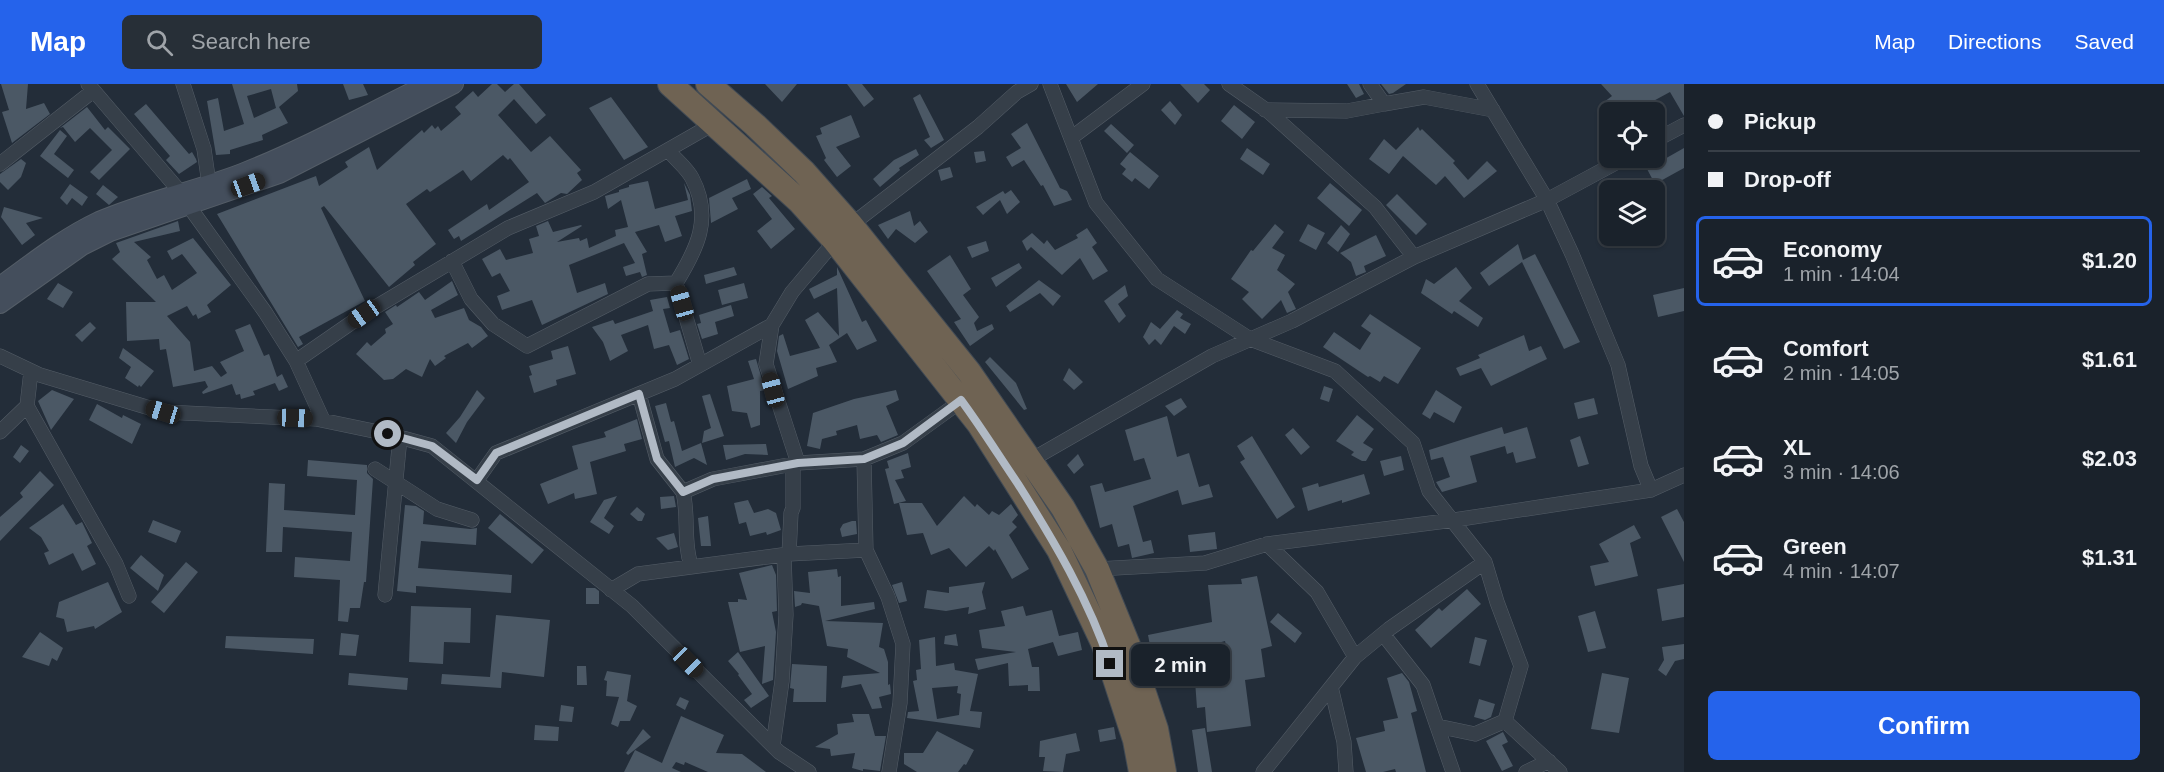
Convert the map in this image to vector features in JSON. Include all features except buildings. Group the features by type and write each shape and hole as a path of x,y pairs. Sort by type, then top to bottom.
{"highway":[{"path":"670,84 799,201 843,233 969,372 1063,508 1097,569 1144,688 1156,729 1164,772"},
{"path":"708,84 804,172 843,233 979,424 1059,550 1104,645 1135,740 1141,772"}],"street":[{"path":"183,84 204,148 209,184"},
{"path":"0,286 76,233 133,208 185,199 279,174 454,84"},
{"path":"773,746 782,681 786,615 786,554 790,513 793,508 796,463 766,364 772,325 792,292 843,233 978,127 1017,92 1031,84"},
{"path":"1050,84 1096,203 1157,279 1250,339 1335,371 1413,443 1428,491 1454,520 1485,562 1521,666 1505,721"},
{"path":"1071,138 1143,84"},
{"path":"1229,84 1265,110 1375,207 1414,257"},
{"path":"1370,84 1384,104"},
{"path":"1477,84 1547,200 1618,365 1641,466 1651,490"},
{"path":"0,304 82,246 185,199 209,184 274,159 420,86"},
{"path":"0,164 90,87 185,199 265,312 296,361 323,420"},
{"path":"1265,110 1347,111 1424,97 1493,110"},
{"path":"296,361 364,314 507,228 594,192 715,123"},
{"path":"1665,135 1684,125"},
{"path":"668,150 692,177 699,201 702,224 699,241 676,283 700,365"},
{"path":"1030,460 1208,358 1292,321 1414,257 1547,200 1606,168"},
{"path":"452,261 471,299 493,324 527,346 648,284 676,283"},
{"path":"477,480 496,453 675,379 772,325"},
{"path":"0,356 31,371 163,412 323,420 432,446 632,606 773,746 809,772"},
{"path":"31,371 27,406 116,564 129,596"},
{"path":"639,394 657,459 683,492 686,506 687,555 691,565"},
{"path":"683,492 713,479 796,463 864,459 903,443 961,400"},
{"path":"0,432 27,406"},
{"path":"385,595 400,437"},
{"path":"864,459 866,550 888,597 903,644 900,703 889,772"},
{"path":"375,469 438,509 472,520"},
{"path":"1097,569 1205,563 1267,544 1454,520 1651,490 1684,475"},
{"path":"1267,544 1317,592 1354,657"},
{"path":"611,590 638,573 786,554 866,550"},
{"path":"1263,772 1354,657 1485,562"},
{"path":"1383,634 1423,685 1453,772"},
{"path":"1332,687 1344,742 1346,772"},
{"path":"1437,726 1475,734 1505,721"},
{"path":"1505,721 1560,772"},
{"path":"1526,772 1549,761"}],"route":[{"path":"388,434 432,446 477,480 496,453 639,394 657,459 683,492 713,479 798,463 864,459 903,443 961,400 979,424 1059,550 1104,645 1110,664"}]}
